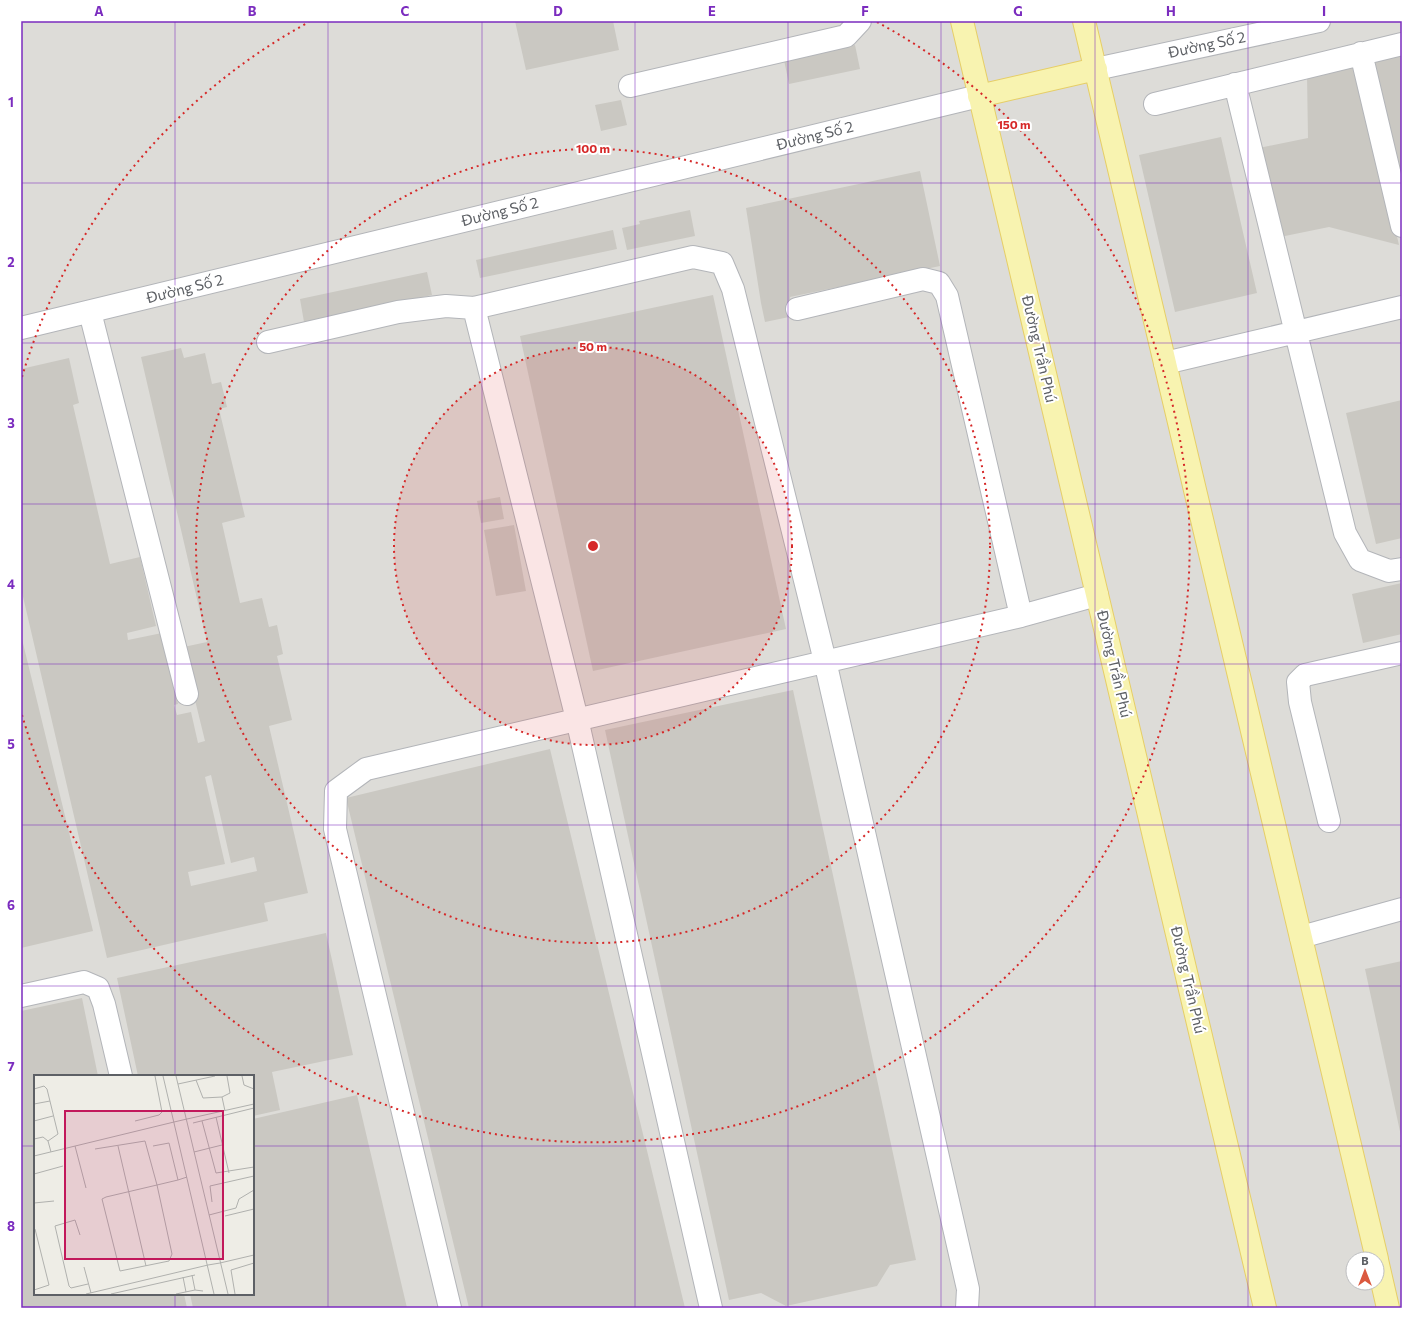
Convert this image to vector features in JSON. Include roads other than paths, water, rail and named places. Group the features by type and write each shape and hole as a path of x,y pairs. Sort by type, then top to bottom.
{"main road":[{"name":"Đường Trần Phú","path":"962,21 1266,1308"},
{"path":"1084,21 1375,1251"},
{"path":"979,96 1096,69"},
{"path":"1384,1291 1388,1308"}],"street":[{"path":"630,86 846,36 860,21"},
{"name":"Đường Số 2","path":"1096,69 1319,21"},
{"path":"1155,104 1402,44"},
{"path":"1361,54 1402,226"},
{"path":"1235,84 1345,534 1360,560 1389,571 1402,569"},
{"name":"Đường Số 2","path":"21,328 979,96"},
{"path":"268,342 398,312 446,306 474,308 693,257 722,263 734,289 825,661 968,1290 967,1308"},
{"path":"797,309 923,278 939,283 947,296 1021,616"},
{"path":"474,308 577,719 711,1308"},
{"path":"1165,363 1402,308"},
{"path":"90,312 187,694"},
{"path":"450,1308 335,829 336,791 366,770 577,719 1021,616 1097,595"},
{"path":"1329,821 1300,702 1298,682 1306,675 1402,653"},
{"path":"1301,936 1402,910"},
{"path":"21,996 84,982 98,988 104,1004 121,1075"}]}
